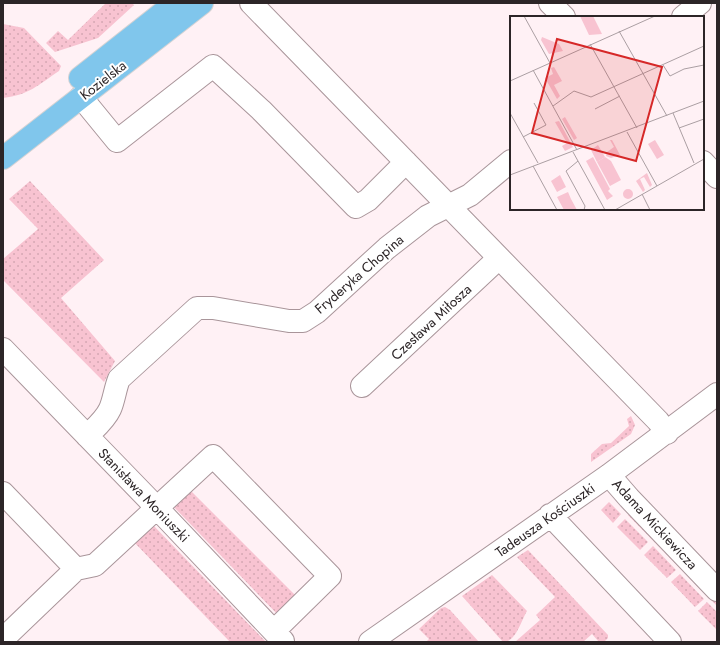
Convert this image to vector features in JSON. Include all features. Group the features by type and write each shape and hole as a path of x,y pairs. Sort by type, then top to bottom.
{"main road":[{"name":"Kozielska","path":"3,138 175,3"},
{"name":"Kozielska","path":"3,158 202,3"}],"street":[{"path":"251,3 658,421 667,433"},
{"path":"550,3 563,16"},
{"path":"684,16 700,3"},
{"path":"81,97 117,141 213,66 261,110 356,207 368,200 406,162"},
{"name":"Fryderyka Chopina","path":"87,436 106,417 111,408 114,390 119,379 197,308 213,308 289,321 302,321 317,312 387,248 428,216 470,195 510,161"},
{"path":"704,163 717,177"},
{"name":"Czesława Miłosza","path":"362,386 500,258"},
{"name":"Stanisława Moniuszki","path":"3,349 279,636"},
{"name":"Tadeusza Kościuszki","path":"384,638 550,515 667,433 717,394"},
{"path":"3,639 76,569 95,565 213,456 330,576 279,636"},
{"name":"Adama Mickiewicza","path":"609,475 717,590"},
{"path":"3,493 76,569"},
{"path":"550,515 670,642"}],"shaded area":[{"path":"106,3 132,3 134,5 98,38 55,52 46,43 58,31 68,40"},
{"path":"3,24 24,28 61,66 59,71 33,89 12,97 3,98"},
{"path":"30,181 104,260 61,298 115,361 104,382 3,280 3,259 38,229 9,199"},
{"path":"631,416 635,425 631,434 591,462 591,454 602,444 611,443 629,426 627,419"},
{"path":"187,487 299,599 280,617 171,504"},
{"path":"609,502 621,514 613,523 601,510"},
{"path":"631,513 717,601 717,606 628,515"},
{"path":"625,519 648,542 640,550 617,527"},
{"path":"153,525 266,642 230,642 134,542"},
{"path":"653,546 676,570 667,578 644,555"},
{"path":"528,550 608,635 608,638 604,642 599,642 592,634 583,642 515,642 540,620 536,615 555,597 517,557"},
{"path":"680,574 704,599 695,607 671,582"},
{"path":"492,575 527,611 515,635 508,641 503,642 462,596"},
{"path":"707,602 717,612 717,630 698,611"},
{"path":"445,607 450,610 479,642 426,642 429,639 419,629 441,608"}]}
